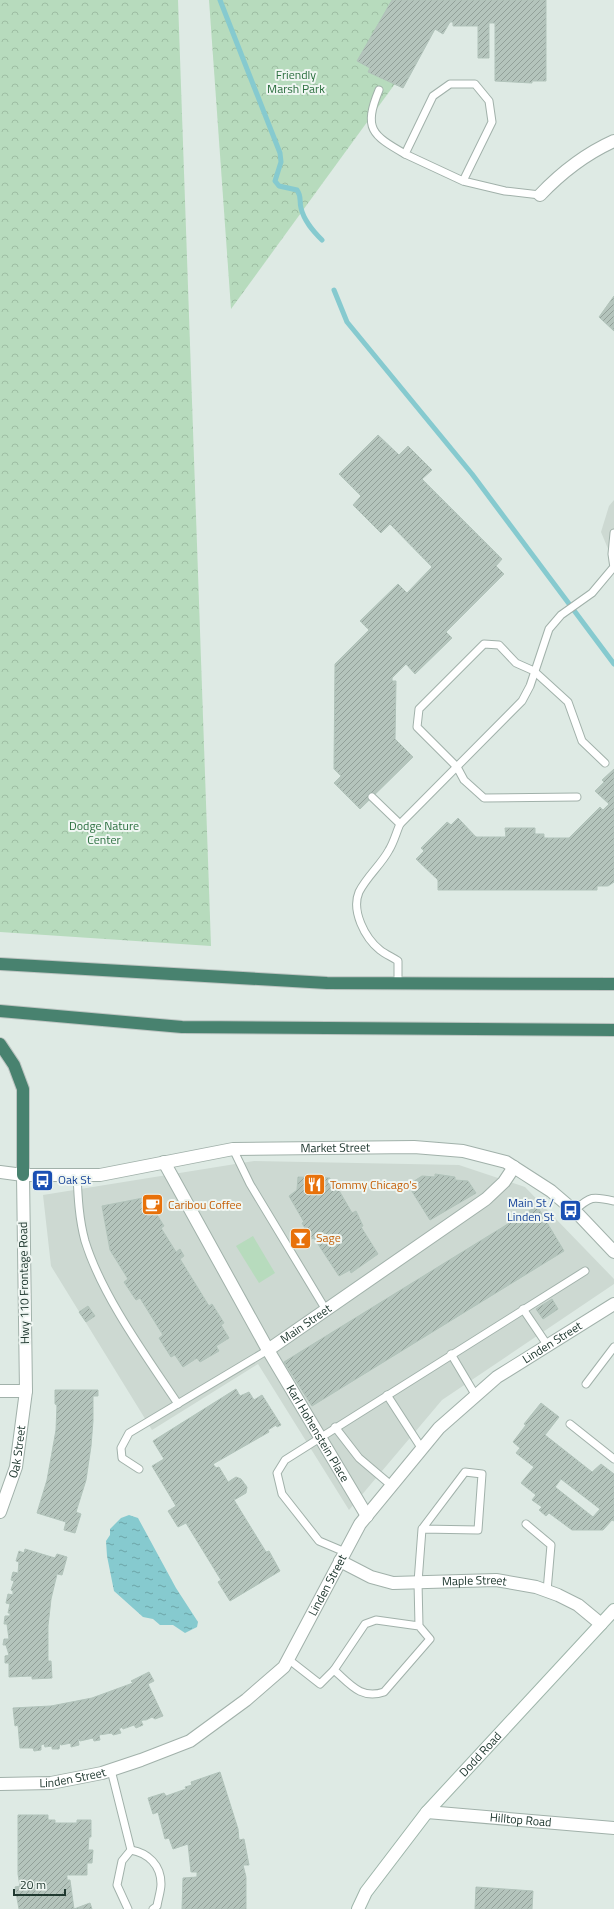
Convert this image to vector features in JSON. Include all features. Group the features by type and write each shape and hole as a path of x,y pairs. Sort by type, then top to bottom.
{"highway":[{"path":"0,964 325,983 614,984"},
{"path":"0,1011 182,1027 614,1030"},
{"path":"0,1044 14,1065 23,1089 23,1175"}],"street":[{"path":"540,196 558,176 597,149 614,141"},
{"name":"Market Street","path":"0,1172 23,1175 100,1174 233,1149 414,1147 463,1151 506,1162 551,1191 574,1211 614,1252"},
{"name":"Main Street","path":"164,1162 268,1350 486,1199 504,1182 514,1167"},
{"name":"Hwy 110 Frontage Road","path":"23,1175 26,1391"},
{"name":"Linden Street","path":"0,1784 50,1784 111,1770 190,1741 246,1700 284,1667 360,1524 439,1428 497,1377 614,1304"},
{"name":"Karl Hohenstein Place","path":"268,1350 367,1516"},
{"path":"0,1391 26,1391"},
{"name":"Oak Street","path":"0,1512 16,1467 26,1391"},
{"name":"Maple Street","path":"343,1557 371,1577 393,1583 496,1580 547,1591 578,1605 601,1624"},
{"name":"Dodd Road","path":"358,1909 366,1892 427,1812 614,1610"},
{"name":"Hilltop Road","path":"427,1812 614,1828"}],"lane":[{"path":"404,154 433,96 450,84 475,84 489,101 492,122 463,181"},
{"path":"379,90 373,105 371,122 378,138 404,154 463,181 506,191 540,196"},
{"path":"398,983 398,961 380,950 368,936 360,920 357,906 358,894 389,850 400,824 522,701 530,686 549,629 561,615 592,593 607,574 614,568 612,554 614,533"},
{"path":"577,797 484,798 464,780 457,767 417,727 419,709 484,644 499,645 516,663 534,671 568,702 582,740 605,763"},
{"path":"372,797 400,824"},
{"path":"233,1149 250,1184 326,1310"},
{"path":"77,1175 79,1211 84,1234 101,1283 178,1404"},
{"path":"574,1211 587,1199 600,1198 614,1201"},
{"path":"343,1557 319,1541 282,1494 277,1473 285,1460 387,1394 585,1271"},
{"path":"523,1309 548,1346"},
{"path":"586,1384 614,1347"},
{"path":"139,1469 122,1458 121,1448 129,1432 268,1350"},
{"path":"451,1354 476,1396"},
{"path":"387,1394 422,1449"},
{"path":"570,1424 614,1459"},
{"path":"335,1428 359,1458 392,1486"},
{"path":"334,1670 356,1689 365,1694 374,1695 384,1692 430,1639 419,1626 418,1582 422,1529 465,1472 482,1474 478,1530 422,1529"},
{"path":"526,1524 551,1545 547,1591"},
{"path":"288,1659 320,1684 334,1670 365,1624 376,1620 419,1626"},
{"path":"111,1770 131,1850"},
{"path":"128,1909 117,1885 122,1861 131,1850"},
{"path":"131,1850 142,1852 155,1862 161,1884 157,1906 153,1909"}],"shaded area":[{"path":"614,500 614,563 601,532 609,506"},
{"path":"254,1161 459,1165 525,1187 614,1279 614,1284 442,1400 349,1510 258,1364 152,1430 51,1266 43,1195"}],"green space":[{"name":"Dodge Nature Center","path":"0,0 178,0 211,946 0,932"},
{"name":"Friendly Marsh Park","path":"209,0 456,0 231,309"},
{"path":"253,1236 275,1273 259,1283 236,1246"}],"water":[{"path":"129,1515 138,1518 176,1588 198,1622 197,1627 185,1633 173,1625 160,1625 153,1619 143,1617 114,1591 107,1556 106,1541 110,1535 110,1529 121,1518"}],"building":[{"path":"392,0 546,0 546,81 532,81 532,83 495,81 495,23 489,23 489,58 478,58 478,26 453,26 453,22 450,22 443,34 435,29 403,88 368,72 370,68 357,61"},
{"path":"614,296 614,331 599,317"},
{"path":"378,435 399,455 408,446 432,470 422,479 502,559 496,566 504,574 446,632 452,638 415,674 406,664 392,678 392,681 396,681 395,739 413,757 360,809 334,783 341,776 334,769 335,664 369,630 360,621 398,584 407,593 432,567 390,524 381,533 353,505 361,496 339,474"},
{"path":"614,769 614,882 608,886 597,886 597,890 438,890 438,880 416,859 424,851 421,848 447,822 451,825 458,818 476,837 506,837 505,828 535,828 535,834 544,834 544,838 569,838 600,807 603,810 609,804 595,791 604,782 602,780"},
{"path":"435,1174 455,1177 455,1180 468,1181 476,1193 430,1220 408,1185 422,1176 435,1177"},
{"path":"298,1177 330,1178 329,1186 337,1187 352,1213 356,1211 363,1226 361,1227 378,1254 351,1273 350,1270 339,1276 314,1238 311,1239 302,1223 304,1222 289,1196 297,1190"},
{"path":"143,1198 151,1212 154,1210 164,1226 161,1228 176,1252 180,1249 184,1256 180,1259 209,1306 212,1304 224,1323 221,1325 229,1338 216,1346 219,1351 200,1362 197,1358 183,1367 175,1355 171,1357 159,1338 163,1335 140,1298 136,1300 124,1282 128,1279 110,1250 102,1206"},
{"path":"537,1206 564,1251 312,1406 284,1362"},
{"path":"552,1299 558,1309 543,1319 536,1309"},
{"path":"88,1306 95,1316 86,1322 79,1312"},
{"path":"236,1389 240,1396 249,1392 254,1400 262,1395 281,1425 277,1427 276,1425 268,1430 269,1432 213,1464 216,1468 219,1467 228,1482 236,1477 241,1479 247,1487 246,1493 234,1500 266,1552 269,1551 280,1571 230,1601 218,1582 221,1580 186,1523 178,1527 168,1511 176,1506 152,1466 164,1459 153,1441"},
{"path":"55,1390 98,1390 98,1396 93,1396 91,1446 86,1480 76,1512 81,1514 75,1533 64,1530 66,1522 37,1513 47,1480 56,1430 57,1405 55,1404"},
{"path":"541,1403 559,1417 545,1435 592,1472 601,1464 614,1474 614,1521 612,1520 603,1530 572,1530 549,1513 546,1516 539,1510 542,1507 532,1500 536,1495 521,1483 534,1467 516,1453 520,1448 513,1442 526,1425 524,1424","holes":["561,1479 600,1509 593,1517 555,1487"]},
{"path":"25,1549 55,1558 57,1554 67,1557 62,1575 57,1574 51,1599 48,1626 48,1661 51,1661 52,1678 32,1679 32,1676 9,1677 9,1663 5,1663 5,1656 9,1655 6,1645 3,1645 4,1639 9,1639 7,1624 4,1624 5,1616 10,1616 10,1613 8,1613 10,1604 6,1603 8,1594 13,1595 13,1591 11,1590 14,1581 11,1580 13,1572 18,1573 19,1562 16,1561 19,1551 24,1553"},
{"path":"149,1672 154,1681 148,1684 163,1716 155,1719 152,1717 143,1720 141,1721 143,1725 136,1728 134,1725 123,1729 122,1727 119,1729 121,1733 113,1735 112,1733 99,1735 100,1740 94,1741 93,1738 80,1741 78,1739 79,1745 71,1747 71,1743 61,1745 60,1743 59,1749 52,1749 52,1746 45,1747 44,1744 41,1745 41,1750 34,1751 33,1748 20,1748 18,1725 15,1726 13,1708 51,1706 92,1698 133,1683 131,1681"},
{"path":"220,1772 238,1829 239,1840 244,1839 249,1865 243,1865 246,1877 246,1909 182,1909 183,1878 197,1877 197,1872 191,1872 188,1844 173,1849 169,1838 165,1839 158,1812 153,1814 148,1798 164,1793 166,1796 186,1789 185,1787 192,1785 191,1782"},
{"path":"18,1815 48,1815 48,1820 55,1820 55,1823 77,1823 77,1820 91,1820 91,1837 89,1837 88,1850 93,1850 92,1863 87,1863 87,1875 67,1875 67,1880 70,1880 74,1909 19,1909 15,1887 20,1886 18,1874"},
{"path":"476,1887 533,1891 532,1909 475,1909"},
{"path":"90,1903 92,1909 74,1909"}],"waterway":[{"path":"220,0 280,153 281,162 275,181 279,186 297,190 302,213 312,229 322,240"},
{"path":"334,290 347,322 472,474 614,664"}],"place":[{"name":"Oak St","path":"43,1180"},
{"name":"Tommy Chicago's","path":"314,1185"},
{"name":"Caribou Coffee","path":"152,1205"},
{"name":"Main St / Linden St","path":"570,1210"},
{"name":"Sage","path":"301,1238"}]}
